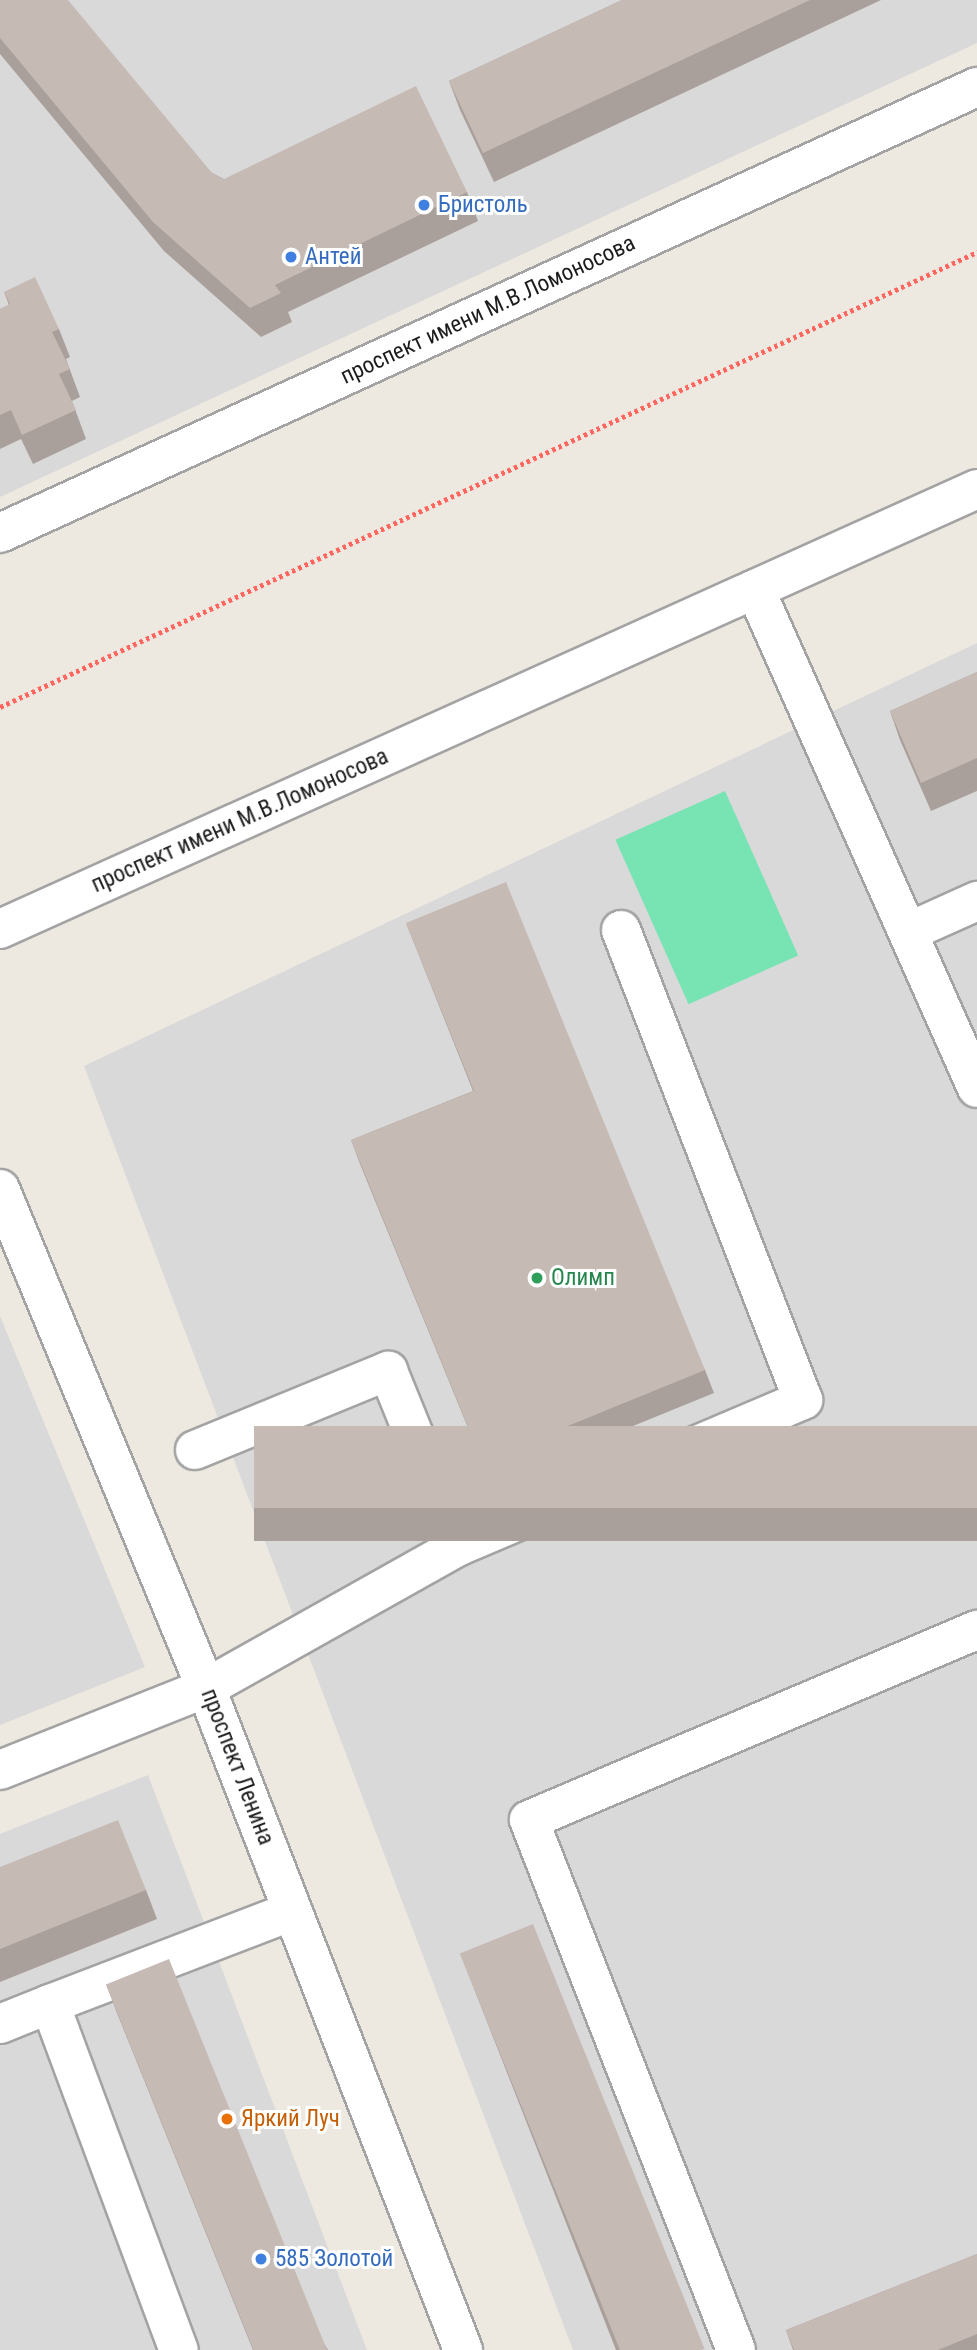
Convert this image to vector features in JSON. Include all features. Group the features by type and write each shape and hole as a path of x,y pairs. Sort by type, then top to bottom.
{"street":[{"name":"проспект имени М.В.Ломоносова","path":"0,533 977,87"},
{"name":"проспект имени М.В.Ломоносова","path":"0,929 977,489"},
{"path":"755,589 977,1088"},
{"path":"908,932 977,901"},
{"path":"0,1770 206,1688 459,1546 803,1400 621,930"},
{"name":"проспект Ленина","path":"0,1189 206,1688 463,2350"},
{"path":"195,1450 388,1371 459,1546"},
{"path":"736,2350 529,1820 977,1630"},
{"path":"0,2024 292,1911"},
{"path":"50,2004 179,2350"}],"path":[{"path":"0,707 977,253"}],"shaded area":[{"path":"0,0 977,0 977,43 0,497"},
{"path":"977,643 977,2350 573,2350 84,1066"},
{"path":"0,1316 145,1667 0,1725"},
{"path":"148,1775 367,2350 0,2350 0,1834"}],"green space":[{"path":"725,791 798,955 689,1004 615,840"}],"building":[{"path":"0,0 68,0 212,173 224,179 416,86 467,192 275,285 281,293 250,308 153,222 0,38"},
{"path":"622,0 810,0 483,153 449,81"},
{"path":"35,277 59,329 52,332 70,369 59,374 76,410 22,435 11,410 0,415 0,309 10,304 4,292"},
{"path":"977,672 977,758 921,783 890,711"},
{"name":"Олимп","path":"506,882 705,1370 482,1461 351,1140 474,1091 406,923"},
{"path":"254,1426 977,1426 977,1508 254,1508"},
{"path":"118,1820 146,1890 0,1949 0,1867"},
{"path":"533,1924 705,2349 620,2350 460,1954"},
{"path":"169,1959 327,2350 254,2350 106,1984"},
{"path":"977,2254 977,2334 938,2350 794,2350 786,2330"}],"place":[{"name":"Бристоль","path":"424,205"},
{"name":"Антей","path":"291,257"},
{"name":"Олимп","path":"537,1278"},
{"name":"Яркий Луч","path":"227,2119"},
{"name":"585 Золотой","path":"261,2259"}]}
